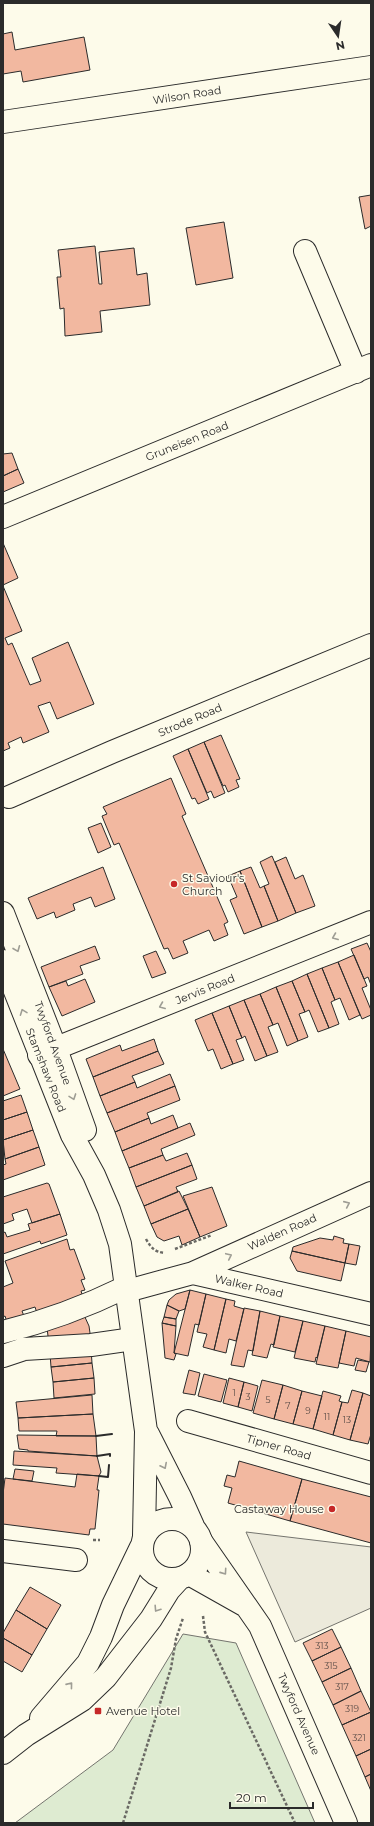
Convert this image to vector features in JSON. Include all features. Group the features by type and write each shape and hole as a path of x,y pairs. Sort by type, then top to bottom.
{"street":[{"name":"Wilson Road","path":"3,122 371,67"},
{"path":"304,250 364,369"},
{"name":"Gruneisen Road","path":"3,517 364,369"},
{"name":"Strode Road","path":"9,797 112,752 371,645"},
{"name":"Twyford Avenue","path":"3,913 48,1052"},
{"name":"Jervis Road","path":"48,1052 371,922"},
{"name":"Stamshaw Road","path":"3,961 48,1052 72,1135 94,1175 109,1210 120,1244 146,1431"},
{"name":"Walden Road","path":"193,1273 371,1193"},
{"name":"Walker Road","path":"3,1332 39,1323 84,1307 127,1289 193,1273 371,1314"},
{"path":"3,1356 24,1349 91,1345 133,1339"},
{"name":"Tipner Road","path":"188,1422 371,1473"},
{"path":"146,1431 142,1557 146,1566 161,1578 171,1579 184,1576"},
{"name":"Twyford Avenue","path":"146,1431 197,1534 260,1626 346,1823"},
{"path":"3,1753 26,1735 82,1700 106,1677 151,1619 169,1590 184,1576 196,1568 202,1550 197,1534 175,1518 156,1522 149,1528 88,1663 26,1735"},
{"path":"3,1552 76,1560"},
{"name":"Twyford Avenue","path":"184,1576 249,1608"}],"path":[{"path":"203,1616 205,1632 295,1823"},
{"path":"123,1823 171,1668 176,1639 183,1618"}],"green space":[{"path":"183,1634 236,1643 315,1823 15,1823 113,1750"}],"shaded area":[{"path":"246,1532 371,1547 371,1608 295,1642"}],"building":[{"path":"12,32 15,50 84,37 90,70 23,82 21,71 3,74 3,34"},
{"path":"371,195 371,226 365,229 359,197"},
{"path":"224,222 233,278 196,285 186,228"},
{"path":"95,246 99,284 102,284 99,252 134,248 137,275 147,273 150,305 100,311 102,332 65,336 64,308 60,309 57,277 61,277 58,250"},
{"path":"12,453 18,469 3,476 3,454"},
{"path":"18,469 24,483 3,492 3,476"},
{"path":"3,543 18,578 3,585"},
{"path":"3,586 22,631 5,638 8,645 12,643 30,685 41,681 32,658 68,642 94,704 57,719 50,702 38,706 49,732 23,743 21,737 8,743 10,748 3,751"},
{"path":"221,735 240,779 236,780 239,787 228,792 225,785 223,786 204,742"},
{"path":"204,742 225,793 214,798 211,791 207,793 188,749"},
{"path":"188,749 209,799 198,804 195,798 192,799 173,756"},
{"name":"St Saviour's Church","path":"171,778 186,814 182,816 228,922 224,924 228,935 214,941 209,930 183,941 188,953 173,959 168,948 164,949 119,843 114,845 102,816 107,814 103,807"},
{"path":"101,823 111,847 98,853 88,828"},
{"path":"272,856 296,913 278,921 264,886 269,884 260,862"},
{"path":"286,857 295,879 303,875 315,906 296,913 275,862"},
{"path":"103,867 115,899 95,907 91,897 73,904 75,910 56,918 54,912 37,919 28,898"},
{"path":"251,867 260,888 264,886 278,921 262,927 240,871"},
{"path":"240,871 262,927 244,934 230,900 237,897 228,876"},
{"path":"367,943 371,952 371,985 368,977 364,979 351,949"},
{"path":"95,946 100,959 80,966 83,974 49,987 41,967"},
{"path":"156,951 166,973 152,978 143,956"},
{"path":"354,955 367,986 362,988 371,1010 371,1015 362,1019 338,962"},
{"path":"338,962 360,1015 349,1020 340,998 335,1000 322,968"},
{"path":"322,968 335,1000 331,1002 339,1024 329,1028 307,974"},
{"path":"307,974 329,1028 318,1032 309,1010 305,1012 292,981"},
{"path":"85,979 95,1002 62,1016 49,987 66,981 68,986"},
{"path":"292,981 305,1012 299,1014 308,1037 298,1041 276,987"},
{"path":"276,987 298,1041 287,1046 278,1023 273,1025 260,994"},
{"path":"260,994 273,1025 268,1027 278,1052 267,1056 244,1000"},
{"path":"244,1000 267,1056 255,1061 245,1036 242,1038 229,1006"},
{"path":"229,1006 242,1038 236,1040 244,1060 233,1064 212,1013"},
{"path":"212,1013 233,1064 221,1069 213,1049 208,1051 195,1020"},
{"path":"154,1039 158,1051 93,1077 86,1059 120,1045 122,1051"},
{"path":"3,1049 20,1089 3,1096"},
{"path":"158,1051 164,1064 132,1076 135,1082 100,1096 93,1077"},
{"path":"170,1074 175,1086 107,1113 100,1096 135,1082 137,1088"},
{"path":"175,1086 180,1100 147,1113 149,1118 115,1132 107,1113"},
{"path":"21,1095 27,1112 3,1120 3,1101"},
{"path":"27,1112 33,1130 3,1140 3,1120"},
{"path":"173,1115 178,1128 122,1151 115,1132 149,1118 151,1124"},
{"path":"190,1123 195,1135 161,1149 163,1155 129,1168 122,1151"},
{"path":"33,1130 39,1147 5,1159 3,1140"},
{"path":"39,1147 45,1165 3,1180 3,1165 6,1164 5,1159"},
{"path":"187,1153 192,1165 136,1187 129,1168 163,1155 166,1161"},
{"path":"192,1165 197,1179 176,1187 178,1192 144,1206 136,1187"},
{"path":"47,1183 49,1184 60,1214 32,1223 27,1209 12,1214 14,1220 3,1224 3,1197"},
{"path":"212,1187 227,1226 200,1237 183,1196"},
{"path":"179,1191 188,1209 151,1224 144,1206"},
{"path":"188,1209 200,1237 182,1245 179,1236 164,1241 157,1237 151,1224"},
{"path":"60,1214 67,1235 41,1244 40,1241 3,1254 3,1233 5,1232 7,1237 30,1230 28,1224"},
{"path":"334,1236 344,1239 343,1243 349,1244 345,1263 292,1251 293,1247 320,1238 333,1240"},
{"path":"67,1239 70,1250 74,1249 85,1279 81,1280 85,1290 81,1291 84,1300 38,1316 35,1307 22,1311 24,1316 7,1322 5,1316 3,1317 3,1287 13,1283 5,1261"},
{"path":"349,1244 360,1246 356,1265 345,1263"},
{"path":"292,1251 345,1263 341,1281 297,1271 290,1258"},
{"path":"190,1290 185,1309 179,1311 167,1305 169,1300 176,1294"},
{"path":"190,1290 206,1294 199,1325 195,1324 188,1356 174,1353"},
{"path":"206,1294 226,1299 214,1350 203,1347 207,1334 197,1332"},
{"path":"226,1299 235,1301 234,1306 244,1309 236,1341 229,1339 226,1353 214,1350"},
{"path":"167,1305 179,1311 176,1319 164,1317"},
{"path":"244,1308 260,1311 253,1351 248,1350 244,1367 231,1365"},
{"path":"260,1311 280,1316 274,1345 271,1344 267,1358 252,1355"},
{"path":"84,1315 89,1326 91,1340 49,1344 47,1328"},
{"path":"280,1316 303,1321 295,1352 273,1347"},
{"path":"164,1317 176,1319 176,1326 162,1323"},
{"path":"303,1321 325,1326 315,1362 294,1358"},
{"path":"162,1323 176,1326 174,1353 176,1354 174,1360 165,1358"},
{"path":"325,1326 346,1331 338,1368 316,1364"},
{"path":"346,1331 371,1337 370,1362 356,1358 354,1366 339,1363"},
{"path":"91,1349 92,1363 51,1367 50,1354"},
{"path":"358,1360 369,1362 366,1372 355,1370"},
{"path":"92,1363 94,1378 53,1382 51,1367"},
{"path":"189,1370 200,1373 195,1395 183,1393"},
{"path":"204,1374 227,1380 221,1402 198,1396"},
{"path":"94,1378 95,1394 54,1398 53,1382"},
{"path":"229,1378 244,1382 238,1407 223,1403"},
{"path":"262,1380 283,1385 274,1419 253,1413"},
{"path":"244,1382 258,1386 252,1411 238,1407"},
{"path":"283,1385 302,1391 293,1424 274,1419"},
{"path":"352,1390 363,1393 350,1440 333,1435 342,1402 348,1403"},
{"path":"302,1391 322,1396 313,1429 293,1424"},
{"path":"323,1391 341,1396 339,1401 342,1402 333,1435 313,1429"},
{"path":"363,1393 371,1396 371,1434 368,1444 350,1440"},
{"path":"92,1395 93,1414 18,1418 16,1402"},
{"path":"93,1414 96,1436 56,1436 57,1431 19,1431 18,1418"},
{"path":"17,1435 96,1436 97,1456 19,1449"},
{"path":"14,1451 97,1456 101,1472 99,1476 56,1473 57,1468 13,1465"},
{"path":"239,1461 302,1479 290,1521 228,1503 232,1488 224,1486 227,1475 235,1477"},
{"path":"15,1469 34,1471 32,1481 13,1479"},
{"path":"77,1474 99,1476 95,1529 90,1529 89,1535 3,1524 3,1494 5,1478 75,1487"},
{"name":"Castaway House","path":"302,1479 371,1497 371,1543 290,1521"},
{"path":"30,1587 61,1605 47,1629 16,1610"},
{"path":"16,1610 47,1629 32,1655 3,1638 3,1633"},
{"path":"332,1629 341,1647 312,1661 303,1643"},
{"path":"3,1638 32,1655 22,1672 3,1661"},
{"path":"341,1647 351,1668 322,1682 312,1661"},
{"path":"351,1668 361,1691 333,1705 322,1682"},
{"path":"361,1691 371,1712 342,1725 333,1705"},
{"path":"371,1712 371,1749 356,1756 342,1725"},
{"path":"371,1749 371,1774 365,1777 356,1756"},
{"path":"371,1774 371,1791 365,1777"}],"wall":[{"path":"96,1436 112,1434"},
{"path":"97,1456 110,1454 110,1456"},
{"path":"99,1476 108,1477 109,1465"}],"place":[{"name":"St Saviour's Church","path":"174,884"},
{"name":"Castaway House","path":"332,1509"},
{"name":"Avenue Hotel","path":"98,1711"}]}
